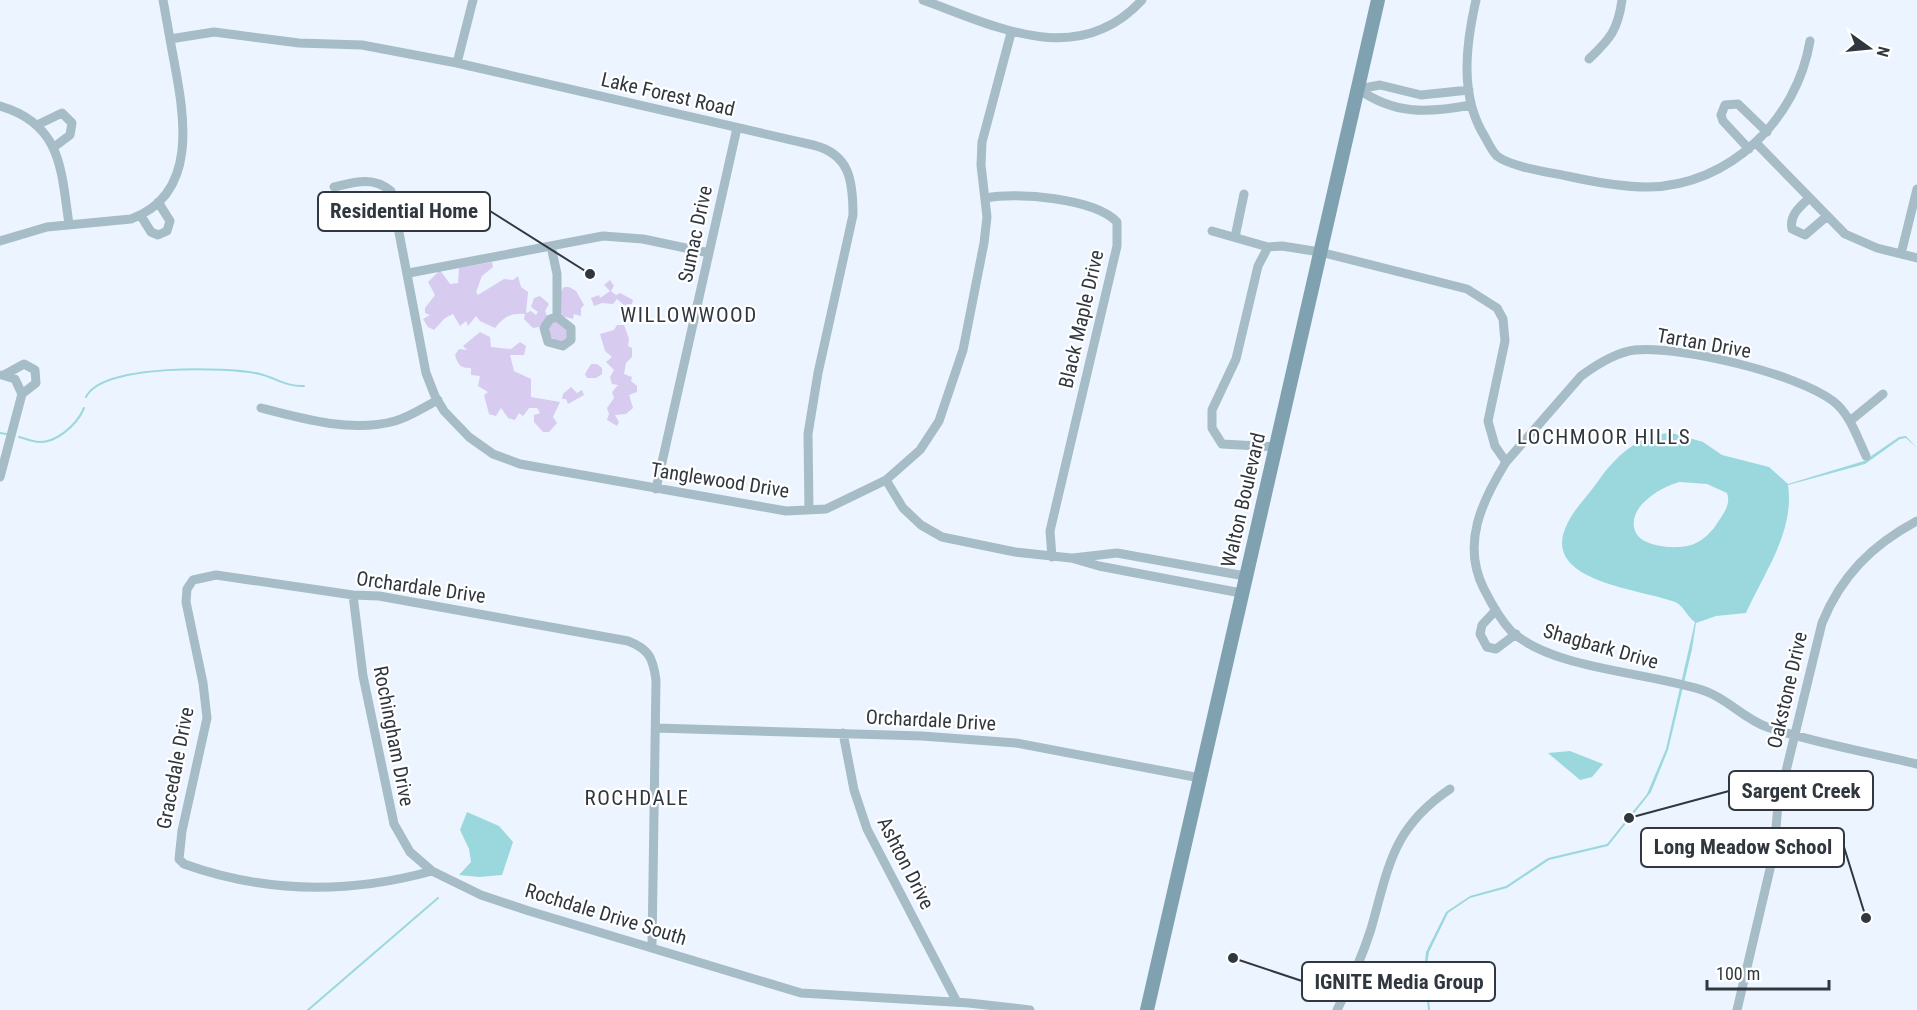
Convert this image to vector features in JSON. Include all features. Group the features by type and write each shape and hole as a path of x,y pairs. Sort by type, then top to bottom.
{"main road":[{"name":"Walton Boulevard","path":"1147,1010 1378,0"}],"street":[{"path":"0,241 47,226 118,222 141,216 158,202 178,172 184,139 182,108 164,0"},
{"path":"457,63 473,0"},
{"path":"923,0 1011,33 1035,37 1074,37 1113,24 1142,0"},
{"path":"1476,0 1466,59 1470,98 1476,124 1497,155 1551,173 1607,185 1650,187 1688,180 1721,168 1753,146 1767,132 1790,101 1806,62 1810,41"},
{"path":"1589,59 1611,39 1616,28 1622,0"},
{"name":"Lake Forest Road","path":"170,39 213,32 299,43 362,45 457,63 827,148 844,164 853,192 852,229 818,373 808,434 809,510"},
{"name":"Tanglewood Drive","path":"334,187 362,180 382,184 391,191 409,273 426,373 438,400 457,426 493,454 520,464 786,512 825,508 886,480 920,450 939,421 963,350 984,243 986,198 981,165 982,142 1011,33"},
{"path":"1358,88 1380,85 1421,95 1470,98"},
{"path":"1358,88 1377,102 1410,110 1430,111 1470,98"},
{"path":"1767,132 1738,104 1725,105 1721,115 1723,121 1809,198 1826,217 1857,242 1917,258"},
{"path":"0,106 27,116 46,133 60,163 69,224"},
{"path":"37,125 62,113 72,123 70,135 54,147"},
{"name":"Sumac Drive","path":"656,489 737,128"},
{"path":"1901,254 1917,189"},
{"path":"1235,237 1244,194"},
{"name":"Black Maple Drive","path":"986,198 1021,196 1079,204 1110,215 1117,222 1117,246 1050,531 1052,557"},
{"path":"1809,198 1793,215 1790,222 1792,229 1805,235 1811,233 1826,217"},
{"path":"141,216 151,232 158,235 167,231 170,221 158,202"},
{"path":"1212,231 1268,247 1282,246 1320,252 1467,289 1497,308 1503,319 1505,341 1488,420 1495,446 1506,462"},
{"path":"409,273 603,236 624,237 709,253"},
{"path":"551,246 557,274 557,317"},
{"path":"1268,247 1258,266 1236,358 1212,410 1212,428 1222,444 1275,447"},
{"name":"Tartan Drive","path":"1506,462 1581,376 1595,366 1633,350 1669,351 1774,374 1815,390 1835,402 1850,421 1866,456"},
{"path":"0,477 22,394 36,383 35,370 24,364 2,374"},
{"path":"2,374 15,379 22,394"},
{"path":"1850,421 1882,394"},
{"path":"261,408 337,423 374,425 397,421 438,400"},
{"name":"Shagbark Drive","path":"1506,462 1486,494 1474,536 1476,565 1481,582 1496,610 1516,634 1544,651 1704,690 1727,701 1741,713 1766,726 1917,764"},
{"path":"886,480 903,508 921,525 942,537 983,547 1052,557 1071,558 1118,554 1245,576"},
{"name":"Oakstone Drive","path":"1737,1010 1774,852 1778,804 1822,622 1833,597 1862,560 1897,531 1917,521"},
{"path":"1071,558 1099,566 1241,593"},
{"name":"Orchardale Drive","path":"193,580 216,575 353,595 379,596 628,641 641,646 653,661 656,728 843,733 1016,743 1200,778"},
{"name":"Gracedale Drive","path":"193,580 187,589 186,602 203,683 207,718 182,831 179,859 195,868 251,883 301,888 406,878 432,871"},
{"name":"Rochingham Drive","path":"353,595 363,676 394,824 410,852 432,871"},
{"path":"1496,610 1482,625 1480,634 1487,647 1496,649 1516,634"},
{"path":"652,947 656,728"},
{"name":"Ashton Drive","path":"843,733 854,790 867,829 957,1002"},
{"path":"1337,1010 1366,943 1394,851 1419,813 1450,789"},
{"name":"Rochdale Drive South","path":"432,871 482,895 567,924 652,947 801,993 957,1002 1030,1010"}],"shaded area":[{"path":"492,262 493,267 482,276 476,292 478,295 504,279 513,280 518,276 521,287 528,292 526,313 531,311 536,315 538,312 531,307 534,298 540,296 549,304 545,311 548,318 539,327 533,328 524,319 525,314 515,314 504,318 495,328 480,321 476,316 468,326 466,321 460,326 453,314 445,318 434,330 428,327 423,319 430,315 425,313 425,308 435,295 428,282 440,270 450,284 458,283 459,268"},
{"path":"610,280 614,286 611,291 616,295 620,293 633,300 632,304 624,305 617,299 613,304 602,303 594,306 591,298 599,295 600,298 610,291 604,285"},
{"path":"564,287 576,291 584,305 581,308 581,316 574,314 573,319 562,316 561,292"},
{"path":"553,320 568,329 569,336 559,344 552,338 549,331 548,324"},
{"path":"617,325 624,325 629,339 628,346 632,348 632,357 626,363 624,374 632,377 631,381 637,386 637,392 629,395 633,408 626,414 615,415 619,422 617,426 607,420 609,414 607,408 614,398 612,392 618,385 612,384 610,377 614,370 606,362 612,357 605,351 600,334 614,330"},
{"path":"480,332 490,337 491,347 511,349 520,342 526,346 524,355 510,355 514,371 531,379 531,397 560,402 553,417 557,423 549,432 543,432 534,422 534,415 540,413 537,408 529,408 523,416 519,413 515,420 508,418 501,408 496,416 489,414 484,395 488,392 478,386 480,376 471,375 471,368 460,365 455,355 459,349 467,350 463,346"},
{"path":"591,364 597,364 602,368 602,374 596,378 587,378 585,374"},
{"path":"571,387 577,393 582,390 584,395 568,404 566,399 562,399 563,394"}],"water":[{"path":"1672,433 1703,442 1722,455 1769,467 1788,484 1864,461 1899,437 1906,436 1917,448 1906,438 1900,439 1865,464 1788,485 1789,502 1783,535 1746,613 1716,616 1696,623 1668,750 1651,792 1608,846 1549,860 1507,888 1470,898 1448,913 1429,952 1426,971 1430,1010 1428,1010 1424,971 1426,952 1446,912 1470,896 1506,886 1548,858 1607,844 1647,794 1666,749 1695,622 1677,603 1602,582 1583,573 1569,562 1562,547 1568,522 1608,469 1632,446 1661,434","holes":["1680,482 1707,484 1727,493 1728,501 1725,512 1711,532 1701,540 1688,546 1672,547 1646,542 1636,533 1635,515 1655,493"]},
{"path":"1570,751 1603,764 1592,777 1580,780 1548,753"},
{"path":"467,812 499,826 513,842 502,875 479,877 459,875 471,862 469,849 460,830"}],"waterway":[{"path":"86,397 97,386 115,378 167,370 244,372 304,386"},
{"path":"19,437 41,442 56,438 76,421 84,408"},
{"path":"0,433 6,434"},
{"path":"308,1010 438,898"}],"place":[{"name":"Residential Home","path":"590,274"},
{"name":"Sargent Creek","path":"1629,818"},
{"name":"Long Meadow School","path":"1866,918"},
{"name":"IGNITE Media Group","path":"1233,958"}],"district":[{"name":"WILLOWWOOD","path":"689,315"},
{"name":"LOCHMOOR HILLS","path":"1604,437"},
{"name":"ROCHDALE","path":"637,798"}]}
